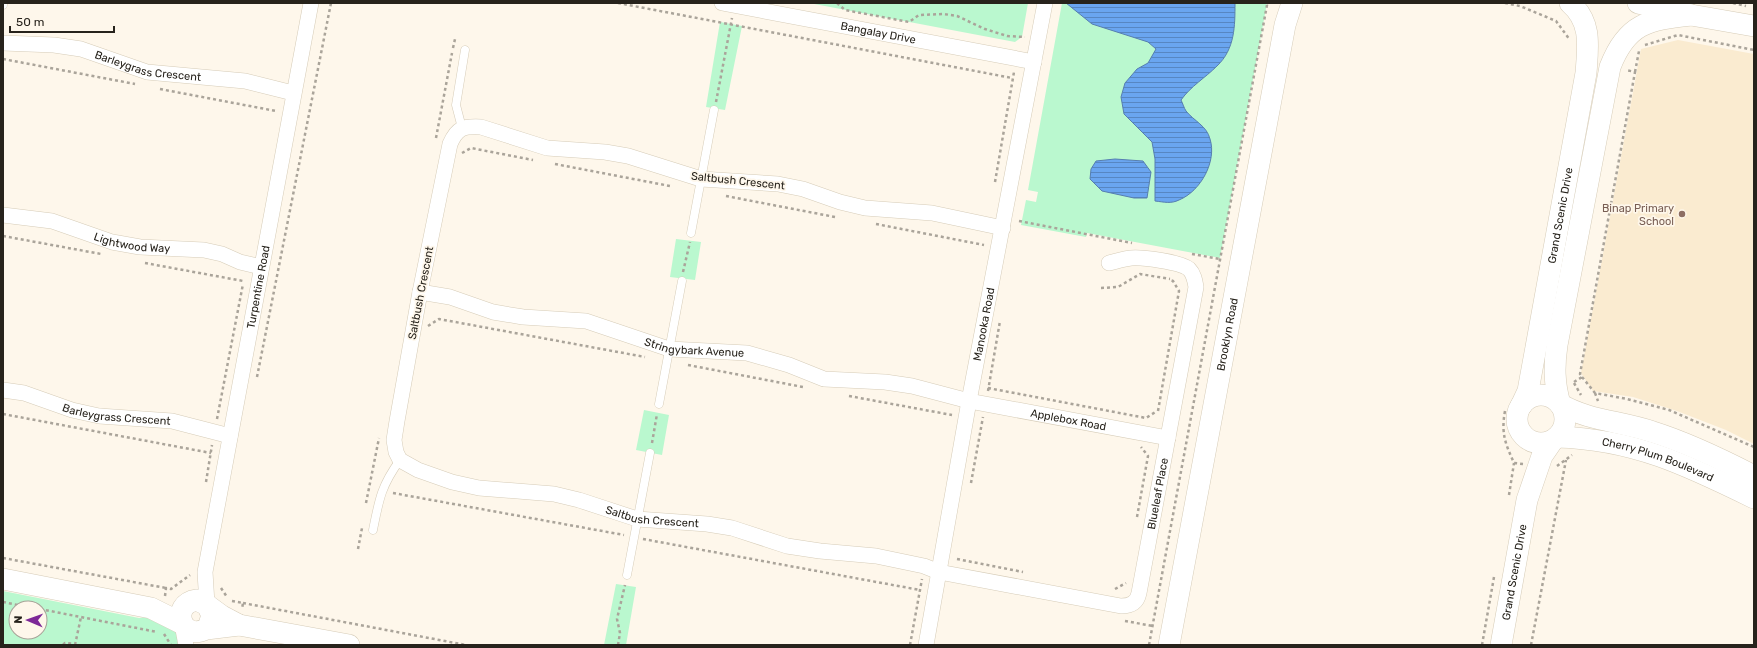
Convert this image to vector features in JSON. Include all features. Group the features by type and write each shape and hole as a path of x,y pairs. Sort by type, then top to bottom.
{"street":[{"name":"Turpentine Road","path":"186,645 192,611 205,572 293,93 311,3"},
{"name":"Bangalay Drive","path":"722,3 1034,62"},
{"name":"Manooka Road","path":"926,645 947,573 963,399 1010,229 1034,62 1045,3"},
{"name":"Brooklyn Road","path":"1169,645 1284,25 1285,3"},
{"name":"Brooklyn Road","path":"1284,25 1292,3"},
{"path":"1570,3 1579,11 1595,37 1610,43 1618,41 1634,43 1655,20 1691,15"},
{"path":"1586,24 1586,16 1591,3"},
{"name":"Grand Scenic Drive","path":"1501,645 1527,500 1542,456 1565,424 1565,416 1560,404 1566,380 1554,365 1606,80 1614,57 1634,43 1634,15 1628,3"},
{"path":"1638,3 1691,15 1754,26"},
{"name":"Grand Scenic Drive","path":"1527,500 1526,461 1517,416 1529,386 1586,73 1588,52 1586,24"},
{"name":"Barleygrass Crescent","path":"3,43 54,45 81,49 147,72 230,79 293,93"},
{"name":"Saltbush Crescent","path":"947,573 924,566 876,556 820,551 788,546 726,527 707,524 637,519 579,500 554,494 479,488 452,482 418,470 400,460 396,452 394,440 420,292 449,150 455,133 462,128 471,126 481,127 547,148 605,152 628,156 700,185 778,184 803,189 840,202 865,208 932,214 1010,229"},
{"name":"Lightwood Way","path":"3,215 52,222 112,242 140,247 204,250 222,254 240,262 261,267"},
{"name":"Blueleaf Place","path":"947,573 1121,606 1134,604 1140,594 1196,287 1195,280 1189,269 1173,264 1142,258 1130,258 1109,263"},
{"name":"Stringybark Avenue","path":"420,292 450,297 493,312 523,317 586,321 669,348 747,353 789,365 824,379 885,382 934,390 963,399"},
{"name":"Barleygrass Crescent","path":"3,390 24,393 72,410 99,416 172,421 230,436"},
{"path":"1521,406 1529,398 1536,395 1552,397 1560,404"},
{"name":"Applebox Road","path":"963,399 1168,438"},
{"name":"Cherry Plum Boulevard","path":"1560,404 1588,417 1651,431 1679,440 1754,476"},
{"path":"1520,432 1533,442 1541,443 1555,438"},
{"name":"Cherry Plum Boulevard","path":"1555,438 1585,438 1629,446 1669,458 1754,498"},
{"name":"Turpentine Road","path":"192,611 205,572"},
{"path":"3,580 151,608 192,611 222,616 239,625 349,645"},
{"path":"192,611 212,615 210,625 202,635"},
{"path":"202,635 239,625"}],"lane":[{"path":"462,128 456,105 465,50"},
{"path":"691,233 714,110"},
{"path":"659,404 682,281"},
{"path":"628,575 650,453"},
{"path":"373,530 380,493 400,460"}],"path":[{"path":"257,378 331,3"},
{"path":"618,3 1012,78"},
{"path":"837,3 845,10 909,22 920,15 944,14 957,16 986,29 1007,36 1025,38"},
{"path":"1149,645 1267,5 1266,3"},
{"path":"1505,3 1520,6 1556,21 1571,42"},
{"path":"1733,3 1747,6"},
{"path":"714,110 733,13"},
{"path":"994,186 1012,78 1019,60 1026,31"},
{"path":"1754,50 1678,36 1634,43 1635,72 1580,374 1595,393 1627,399 1669,410 1754,447"},
{"path":"1626,63 1624,70 1635,72"},
{"path":"449,150 464,153 471,148 534,160"},
{"path":"550,163 700,185 838,217"},
{"path":"1010,229 1019,221 1138,244"},
{"path":"868,223 984,245"},
{"path":"983,252 988,225"},
{"path":"682,281 691,233"},
{"path":"1190,254 1220,259"},
{"path":"1101,288 1118,287 1140,274 1170,280 1173,264"},
{"path":"970,485 1000,320"},
{"path":"1582,377 1566,380 1590,409 1588,417"},
{"path":"988,388 1146,418 1157,411"},
{"path":"952,420 963,399"},
{"path":"650,453 659,404"},
{"path":"3,414 211,453"},
{"path":"1552,470 1583,448 1585,438"},
{"path":"1531,645 1566,460"},
{"path":"947,573 958,552"},
{"path":"3,558 166,588"},
{"path":"910,645 924,566"},
{"path":"618,645 620,633 617,619 628,575"},
{"path":"243,603 466,645"},
{"path":"48,611 163,633 171,645"},
{"path":"63,645 65,643 75,645 81,617"}],"shaded area":[{"name":"Binap Primary School","path":"1678,40 1754,54 1754,444 1726,430 1677,411 1633,397 1593,391 1581,373 1641,49"}],"green space":[{"path":"809,3 1028,3 1022,37 1015,42"},
{"path":"1062,3 1267,3 1220,258 1087,233 1086,237 1021,225 1026,200 1036,202 1038,192 1028,190"},
{"path":"720,22 742,26 725,110 706,107"},
{"path":"676,239 701,242 695,280 670,277"},
{"path":"644,410 669,415 662,455 636,450"},
{"path":"616,584 636,587 626,645 604,645"},
{"path":"3,591 139,618 153,616 172,622 182,645 3,645"}],"water":[{"path":"1066,3 1235,3 1235,20 1231,45 1217,66 1189,90 1181,100 1189,115 1203,127 1208,134 1212,148 1209,166 1205,174 1200,183 1187,196 1173,202 1155,201 1155,159 1152,142 1124,114 1121,97 1125,83 1137,69 1148,63 1156,49 1148,42 1092,24"},
{"path":"1115,159 1143,161 1151,172 1147,198 1134,198 1102,191 1090,179 1091,169 1096,161"}],"place":[{"name":"Binap Primary School","path":"1682,214"}]}
